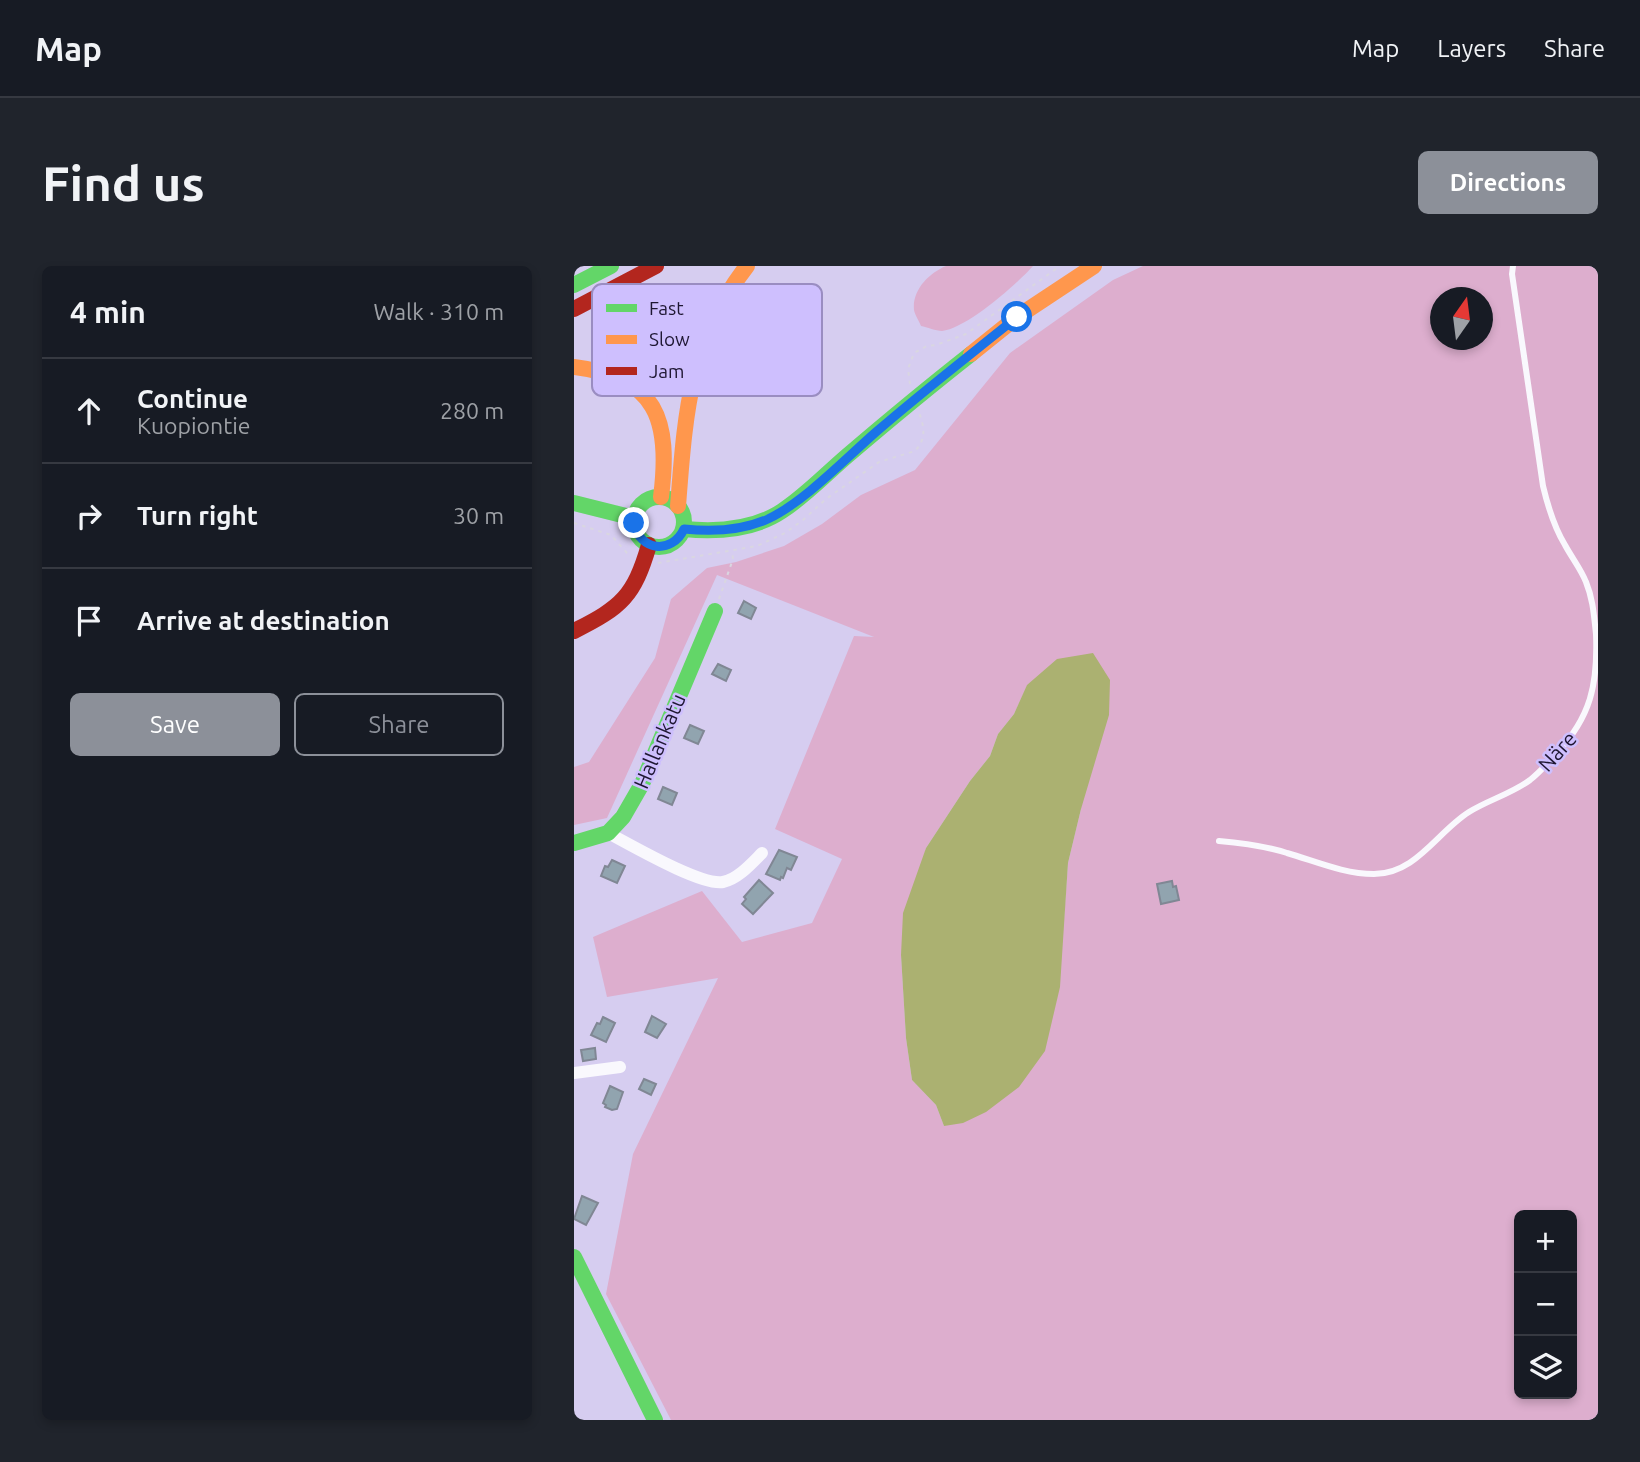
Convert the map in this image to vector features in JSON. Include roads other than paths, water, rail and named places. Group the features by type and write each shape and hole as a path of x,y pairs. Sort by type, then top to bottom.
{"main road":[{"path":"574,285 611,266"},
{"path":"622,284 656,266"},
{"path":"734,284 747,266"},
{"path":"684,529 731,529 750,525 781,512 909,403 1017,317 1094,266"},
{"path":"574,309 592,300"},
{"path":"574,367 592,370"},
{"path":"646,396 654,406 663,428 666,451 661,497"},
{"path":"678,506 691,396"},
{"path":"661,497 670,499 678,506 683,514 684,529 679,538 670,545 649,545 638,536 634,518 643,502 661,497"},
{"path":"574,503 634,518"},
{"path":"574,631 610,611 631,594 649,545"},
{"name":"Hallankatu","path":"608,833 623,817 642,785 715,611"},
{"path":"574,842 608,833"},
{"path":"574,1256 655,1420"}],"street":[{"path":"608,833 692,875 711,881 723,882 732,878 762,853"},
{"path":"574,1073 620,1067"}],"lane":[{"name":"Näre","path":"1219,841 1271,849 1322,865 1357,872 1381,874 1397,869 1420,856 1465,814 1531,779 1571,737 1585,716 1594,693 1597,663 1594,605 1581,570 1552,517 1543,486 1513,266"}]}
